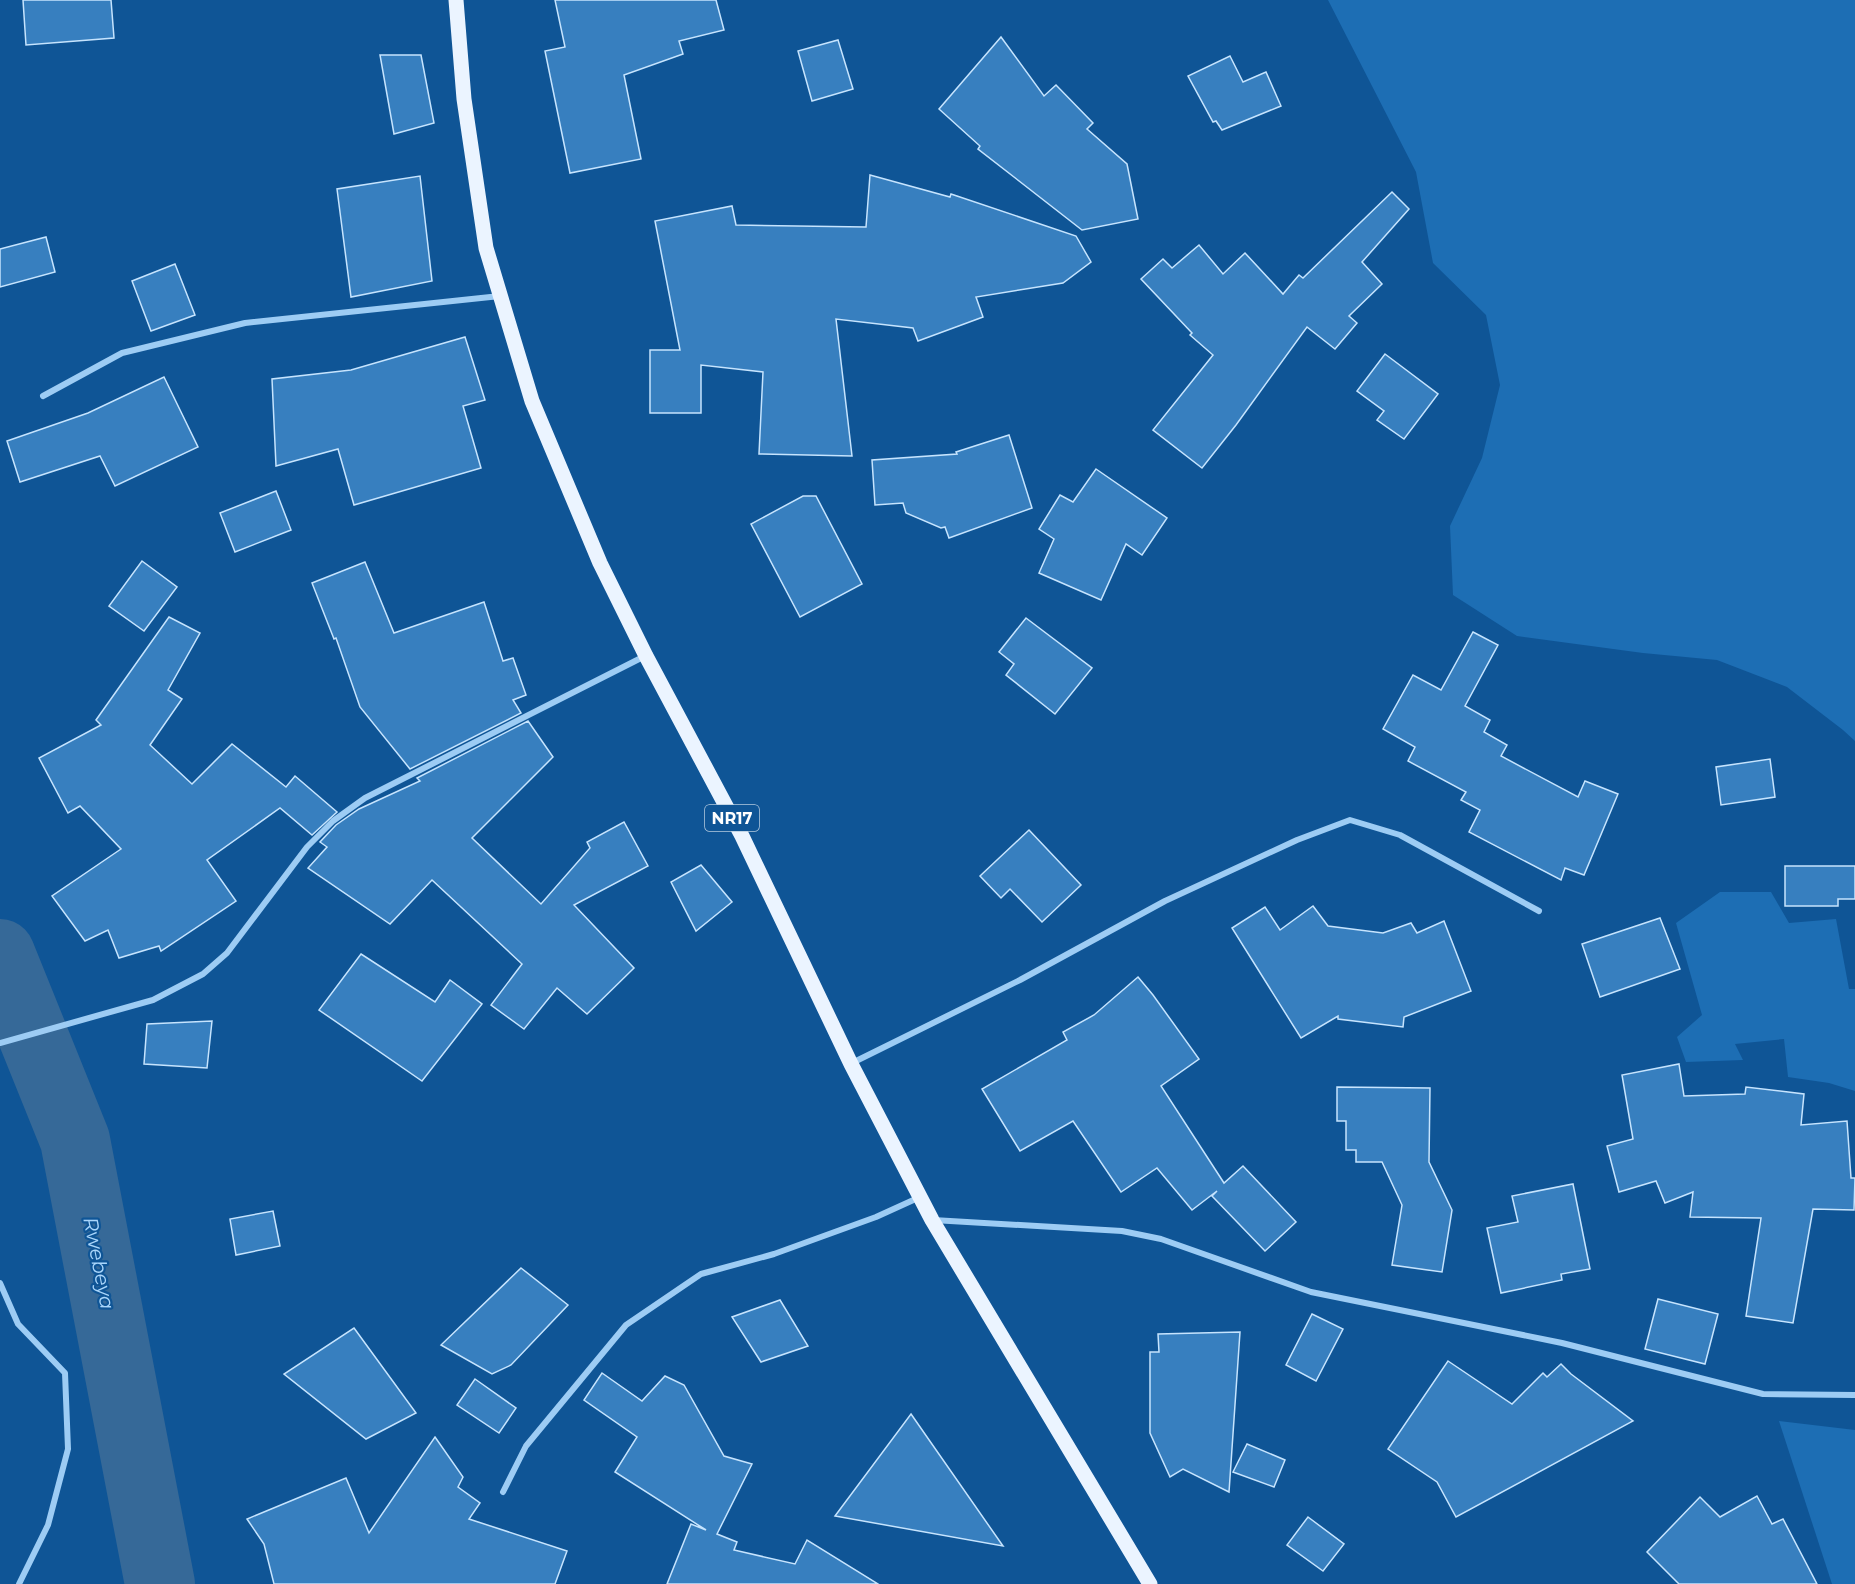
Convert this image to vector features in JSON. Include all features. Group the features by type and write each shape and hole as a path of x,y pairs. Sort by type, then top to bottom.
{"main road":[{"name":"NR17","path":"456,0 472,168 486,248 532,401 600,563 646,656 742,836 851,1064 933,1220 1150,1584"}],"street":[{"path":"43,396 122,353 245,323 500,296"},
{"path":"0,1043 153,999 203,974 227,953 307,847 333,821 357,803 646,656"},
{"path":"851,1064 1020,980 1165,901 1297,840 1350,820 1400,835 1539,911"},
{"path":"503,1492 526,1446 626,1325 701,1274 774,1254 876,1217 921,1197"},
{"path":"933,1220 1132,1233 1161,1239 1311,1292 1562,1343 1763,1394 1855,1395"},
{"path":"0,1283 18,1324 65,1373 68,1449 48,1525 20,1584"}],"shaded area":[{"path":"1328,0 1855,0 1855,741 1787,687 1717,660 1643,653 1517,636 1453,595 1450,526 1482,458 1500,385 1486,315 1433,263 1416,172"},
{"path":"1720,892 1771,892 1789,923 1836,919 1849,989 1855,989 1855,1091 1829,1083 1788,1077 1784,1039 1735,1044 1743,1060 1686,1062 1677,1037 1702,1015 1676,923"},
{"path":"1779,1421 1855,1430 1855,1584 1832,1584"}],"building":[{"path":"23,0 111,0 114,38 26,45"},
{"path":"555,0 716,0 724,30 679,41 683,54 624,75 641,159 570,173 545,51 565,47"},
{"path":"1001,37 1044,96 1056,85 1093,123 1087,129 1127,164 1138,219 1082,230 978,149 980,146 939,109"},
{"path":"838,40 853,89 812,101 798,51"},
{"path":"380,55 421,55 434,123 394,134"},
{"path":"1230,56 1243,82 1266,72 1281,106 1222,130 1216,121 1213,122 1188,76"},
{"path":"870,175 950,197 951,194 1076,236 1091,262 1063,283 976,297 983,317 918,341 913,328 836,319 852,456 759,454 763,372 701,365 701,413 650,413 650,350 680,350 655,221 732,206 736,225 866,227"},
{"path":"420,176 432,281 351,297 337,189"},
{"path":"1392,192 1409,209 1362,262 1382,284 1349,316 1357,323 1335,349 1307,327 1202,468 1153,430 1213,355 1190,335 1192,333 1141,279 1163,259 1172,268 1199,245 1223,274 1245,253 1283,294 1299,275 1303,278"},
{"path":"46,237 55,272 0,287 0,249"},
{"path":"175,264 195,315 151,331 132,281"},
{"path":"465,337 485,400 463,406 481,468 354,505 338,449 276,466 272,379 351,370"},
{"path":"1385,354 1438,394 1404,439 1377,420 1384,411 1357,391"},
{"path":"164,377 198,447 115,486 100,456 20,482 7,441 88,413"},
{"path":"1009,435 1032,508 949,538 945,527 941,528 906,513 903,503 875,505 872,460 957,454 956,452"},
{"path":"1096,469 1167,518 1142,555 1126,544 1101,600 1039,573 1054,539 1039,529 1060,495 1073,502"},
{"path":"276,491 291,530 235,552 220,513"},
{"path":"803,496 816,496 862,584 800,617 751,524"},
{"path":"142,561 177,587 144,631 109,606"},
{"path":"365,562 394,633 484,602 503,661 513,658 526,695 513,700 521,713 410,769 360,707 336,638 334,639 312,583"},
{"path":"169,617 200,633 168,690 182,699 150,745 192,784 232,744 286,787 295,776 337,812 312,835 280,808 207,860 236,901 161,951 159,946 119,958 108,930 85,941 52,896 121,849 80,806 68,813 39,758 101,725 96,720"},
{"path":"1026,618 1092,668 1055,714 1006,675 1014,664 999,652"},
{"path":"1473,632 1498,645 1465,706 1490,720 1484,732 1507,745 1501,756 1578,797 1585,781 1618,794 1584,875 1565,868 1561,880 1469,832 1480,810 1461,800 1466,792 1408,761 1415,747 1383,729 1413,675 1441,690"},
{"path":"528,721 553,757 472,838 541,904 590,848 587,842 624,822 648,866 574,905 634,968 587,1014 557,988 524,1029 491,1005 522,964 432,880 390,924 308,868 327,847 320,842 336,825 359,809 420,781 417,778"},
{"path":"1770,759 1775,797 1721,805 1716,767"},
{"path":"1029,830 1081,885 1042,922 1010,889 1001,898 980,876"},
{"path":"701,865 732,902 696,931 671,882"},
{"path":"1785,866 1855,866 1855,899 1838,899 1838,906 1785,906"},
{"path":"1313,906 1328,926 1383,933 1411,923 1417,933 1444,921 1471,991 1404,1017 1403,1027 1338,1019 1338,1016 1301,1038 1232,928 1265,907 1280,930"},
{"path":"1660,918 1680,969 1600,997 1582,944"},
{"path":"361,954 435,1002 450,980 482,1004 422,1081 319,1010"},
{"path":"1138,977 1199,1059 1161,1086 1224,1183 1243,1166 1296,1222 1265,1251 1212,1196 1217,1191 1192,1210 1157,1168 1121,1192 1073,1121 1020,1151 982,1089 1067,1040 1063,1032 1094,1015"},
{"path":"212,1021 207,1068 144,1064 147,1024"},
{"path":"1679,1064 1684,1096 1745,1094 1746,1087 1804,1094 1801,1125 1847,1121 1851,1178 1855,1178 1854,1210 1813,1209 1793,1323 1746,1316 1761,1218 1690,1217 1693,1192 1665,1203 1656,1181 1619,1192 1607,1146 1633,1139 1622,1075"},
{"path":"1337,1087 1430,1088 1429,1162 1452,1210 1442,1272 1392,1265 1402,1205 1382,1162 1356,1162 1356,1150 1346,1150 1346,1121 1337,1121"},
{"path":"1573,1184 1590,1269 1561,1274 1562,1280 1501,1293 1487,1228 1518,1222 1512,1196"},
{"path":"273,1211 280,1246 236,1255 230,1219"},
{"path":"521,1268 568,1305 511,1365 492,1374 441,1345"},
{"path":"1658,1299 1718,1314 1705,1364 1645,1349"},
{"path":"780,1300 808,1346 761,1362 732,1317"},
{"path":"1312,1314 1343,1329 1316,1381 1286,1365"},
{"path":"354,1328 416,1413 366,1439 284,1374"},
{"path":"1240,1332 1229,1492 1183,1469 1170,1477 1150,1433 1150,1352 1159,1352 1158,1334"},
{"path":"1448,1361 1512,1404 1543,1373 1547,1377 1561,1364 1633,1421 1456,1517 1437,1482 1388,1449"},
{"path":"602,1373 642,1401 665,1376 684,1385 724,1456 752,1464 717,1534 737,1542 734,1550 795,1564 807,1540 878,1584 667,1584 691,1524 706,1530 615,1472 637,1437 584,1400"},
{"path":"475,1379 516,1408 499,1433 457,1405"},
{"path":"911,1414 1003,1546 835,1516"},
{"path":"435,1437 463,1477 458,1487 480,1503 469,1519 567,1551 555,1584 274,1584 264,1544 247,1519 346,1478 369,1533"},
{"path":"1247,1444 1285,1460 1274,1487 1233,1472"},
{"path":"1757,1496 1772,1524 1783,1519 1817,1584 1679,1584 1647,1552 1700,1497 1720,1517"},
{"path":"1308,1517 1344,1544 1323,1571 1287,1545"}],"waterway":[{"name":"Rwebeya","path":"0,954 75,1140 160,1584"}]}
